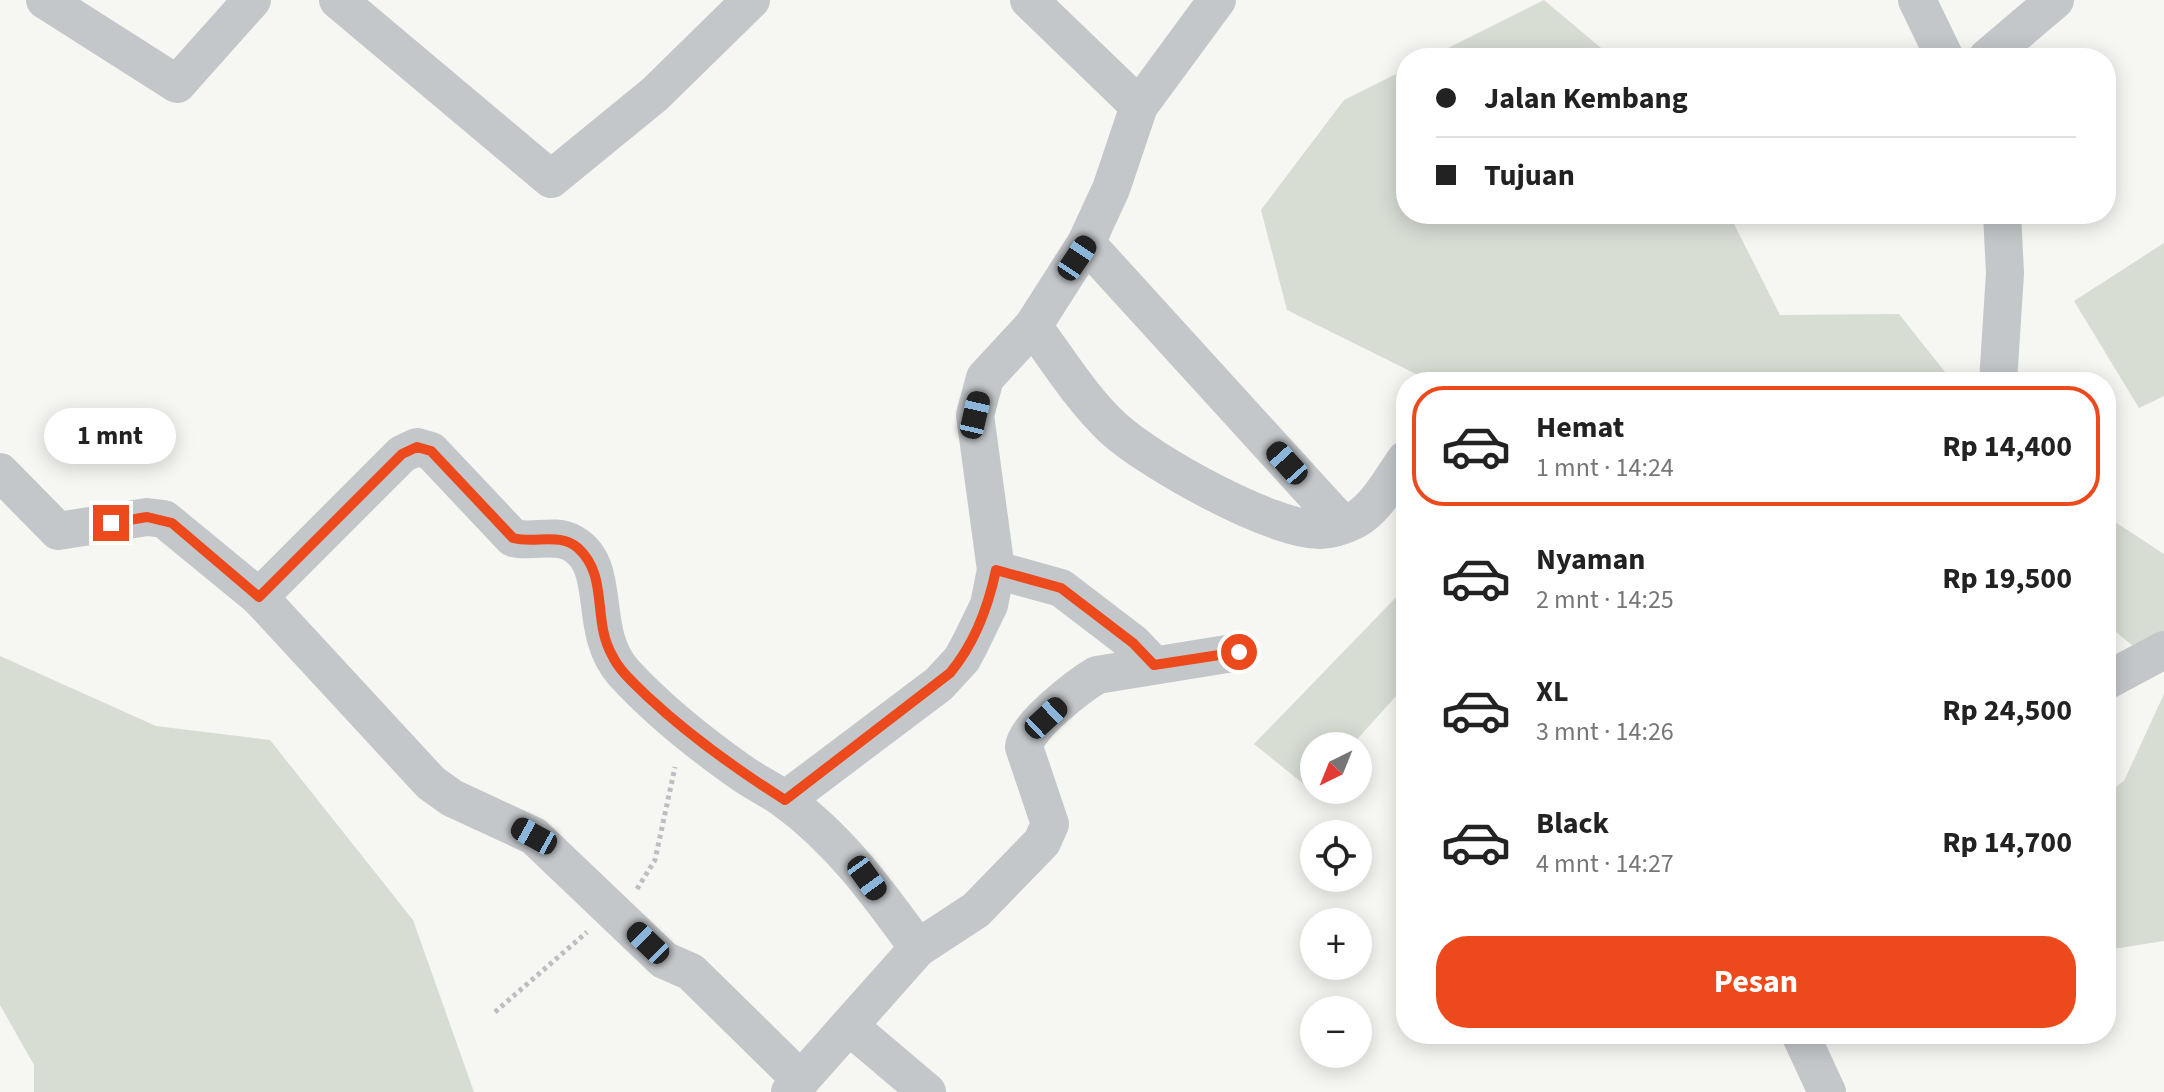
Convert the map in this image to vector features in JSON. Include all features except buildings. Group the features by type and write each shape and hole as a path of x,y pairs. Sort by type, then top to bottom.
{"street":[{"path":"45,0 177,84 252,0"},
{"path":"338,0 551,179 655,94 751,0"},
{"path":"1029,0 1139,106"},
{"path":"785,800 950,673 962,659 989,605 996,570 975,415 985,378 1033,326 1086,243 1111,189 1139,106 1217,0"},
{"path":"1917,0 1940,48"},
{"path":"1999,48 2055,0"},
{"path":"1999,372 2005,273 2003,224"},
{"path":"1086,243 1343,525"},
{"path":"1033,326 1111,427 1201,487 1296,526 1324,530 1343,525 1364,514 1396,472"},
{"path":"259,597 402,454 417,447 431,451 513,538 527,542 559,538 574,544 588,557 597,574 603,636 623,672 683,731 785,800 867,878 918,948"},
{"path":"0,472 58,531 147,517 164,519 259,597 372,715 431,783 452,798 534,836 664,960 691,972 796,1086 918,948 976,910 1042,842 1050,824 1024,747 1027,735 1082,684 1097,675 1239,652"},
{"path":"996,570 1061,588 1133,643 1154,665"},
{"path":"2116,676 2164,650"},
{"path":"849,1026 927,1092"},
{"path":"1805,1044 1827,1092"}],"shaded area":[{"path":"1544,0 1601,48 1448,48"},
{"path":"1396,74 1396,224 1734,224 1780,315 1899,314 1945,372 1412,372 1287,310 1261,210 1344,100"},
{"path":"2164,243 2164,396 2139,408 2074,301"},
{"path":"2116,523 2164,554 2164,671 2116,632"},
{"path":"1396,597 1396,696 1364,732 1300,732 1300,781 1254,744"},
{"path":"0,656 156,726 270,740 413,920 474,1092 34,1092 34,1065 0,1005"},
{"path":"2164,694 2164,941 2116,948 2116,787 2124,781"}],"route":[{"path":"111,523 154,517 172,523 259,597 402,454 417,447 431,451 513,538 527,542 559,538 574,544 588,557 597,574 603,636 623,672 683,731 785,800 950,673 962,659 989,605 996,570 1061,588 1085,603 1154,665 1239,652"}]}
